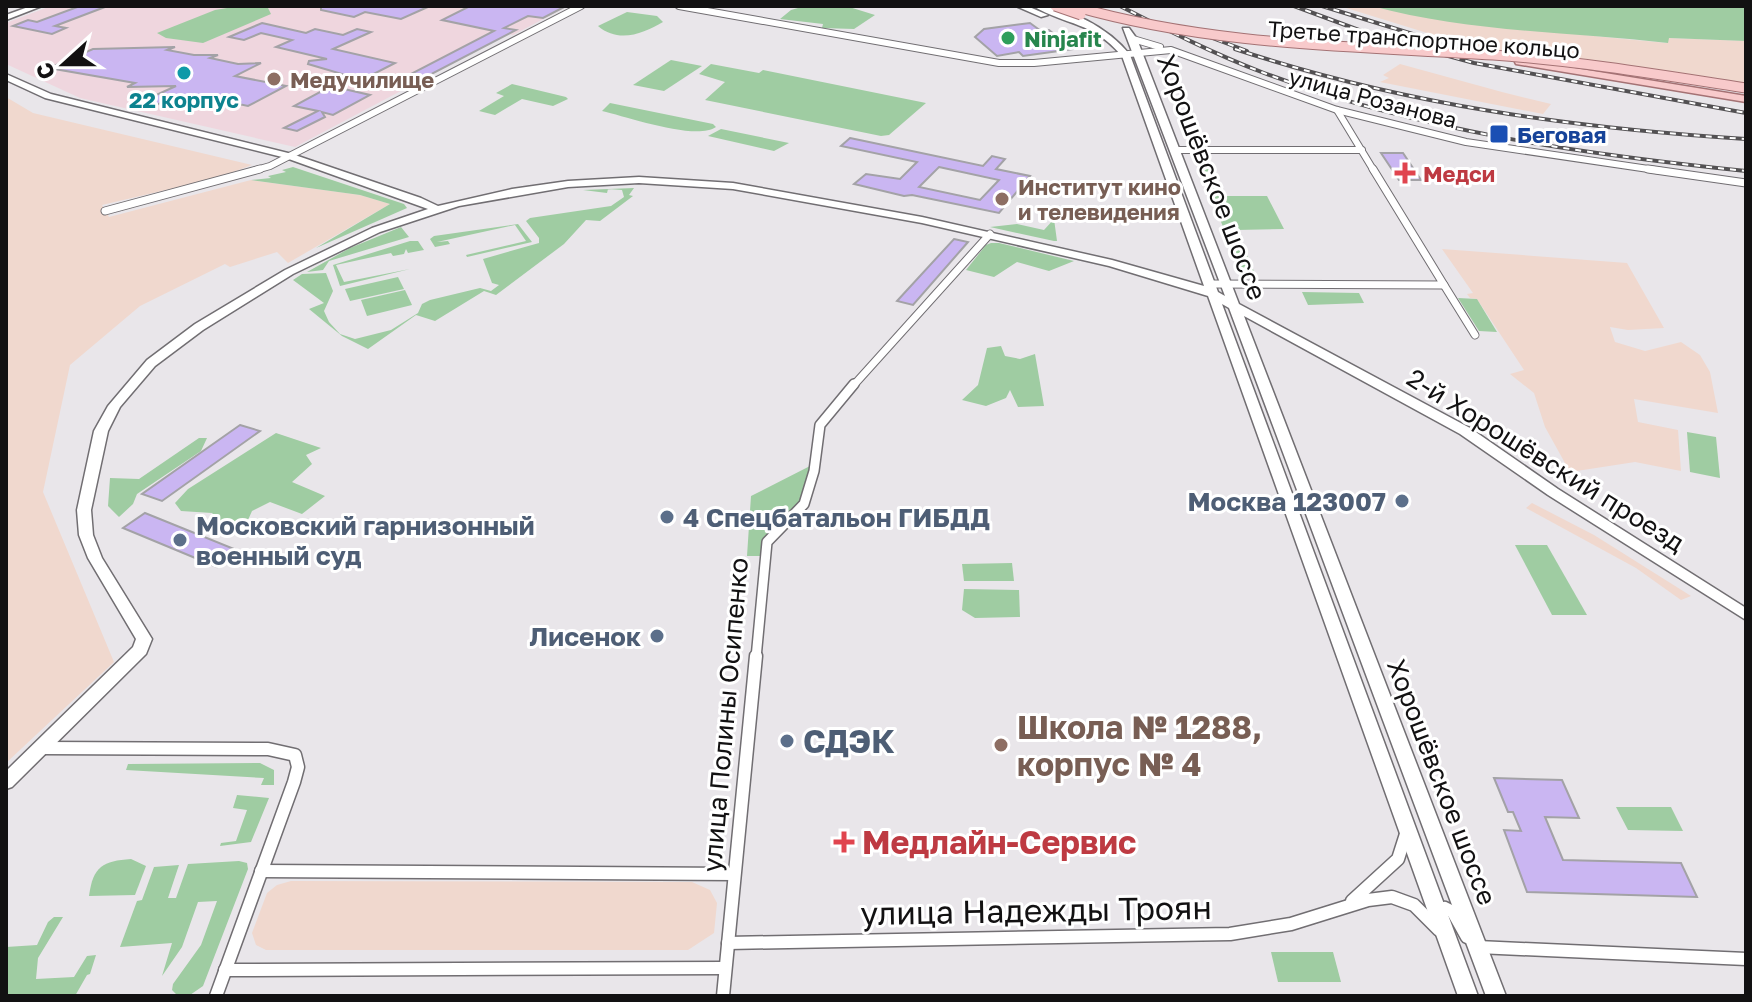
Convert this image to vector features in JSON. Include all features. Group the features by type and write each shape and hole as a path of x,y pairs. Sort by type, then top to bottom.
{"main road":[{"path":"6,18 38,6"},
{"path":"1020,6 1089,30 1132,54"},
{"path":"1037,6 1097,28 1132,54"},
{"name":"Третье транспортное кольцо","path":"1055,6 1120,25 1200,40 1519,62 1746,93"},
{"name":"Третье транспортное кольцо","path":"1073,6 1126,21 1199,34 1538,58 1746,93"},
{"path":"1096,6 1105,12"},
{"path":"1126,30 1133,39 1132,54"},
{"name":"Хорошёвское шоссе","path":"1132,54 1175,150 1496,996"},
{"name":"Хорошёвское шоссе","path":"1132,54 1209,284 1468,996"},
{"path":"6,77 48,96 289,156 436,209"},
{"name":"2-й Хорошёвский проезд","path":"42,748 131,661 144,639 95,558 84,524 96,448 114,406 159,356 235,305 341,244 436,209 537,188 619,181 678,181 752,188 990,234 1167,278 1209,284 1234,305 1473,435 1553,492 1746,615"},
{"path":"1167,278 1209,284 1223,292 1227,285"},
{"path":"6,782 42,748"}],"street":[{"path":"105,211 239,177 289,156 581,6"},
{"name":"улица Розанова","path":"679,6 999,63 1176,51 1337,110 1466,142 1746,183"},
{"path":"1133,39 1176,51"},
{"path":"1337,110 1475,335"},
{"path":"1175,150 1362,150"},
{"name":"улица Полины Осипенко","path":"723,996 767,542 773,532 798,514 805,502 820,425 825,416 990,234"},
{"path":"1227,285 1444,285"},
{"path":"1297,527 1309,533 1316,531 1317,527"},
{"path":"1304,548 1320,551 1330,560"},
{"path":"42,748 268,749 295,755 298,767 294,782 216,996"},
{"path":"1403,816 1415,818 1423,815 1424,809"},
{"name":"улица Надежды Троян","path":"1342,907 1368,888 1398,859 1405,844 1403,816"},
{"path":"261,871 734,874"},
{"name":"улица Надежды Троян","path":"728,943 1230,934 1291,924 1380,897 1403,899 1429,918 1450,944"},
{"path":"1439,915 1441,909 1453,912 1460,927 1478,949 1746,959"},
{"path":"225,970 725,968"}],"shaded area":[{"path":"51,6 568,6 513,35 502,33 496,37 501,38 295,147 80,98 6,64 6,23"},
{"path":"1372,6 1458,22 1624,39 1667,43 1668,38 1746,41 1746,84 1479,49 1343,7"},
{"path":"1400,64 1551,104 1543,114 1380,82 1389,78 1383,75"},
{"path":"6,97 33,113 252,165 217,178 102,205 109,217 251,180 360,195 390,204 288,263 277,252 230,267 225,264 140,306 70,365 43,492 114,662 6,763"},
{"path":"1442,249 1627,263 1664,328 1628,330 1610,327 1615,342 1645,351 1681,342 1700,355 1710,372 1718,413 1634,399 1638,422 1678,430 1681,471 1635,462 1570,472 1545,427 1534,393 1510,374 1524,370 1477,299 1467,294 1473,293"},
{"path":"1532,503 1594,535 1691,596 1681,600 1636,568 1526,508"},
{"path":"291,881 692,882 710,890 717,903 714,933 688,950 266,950 256,945 252,933 267,893 277,885"}],"green space":[{"path":"239,6 268,8 271,14 203,43 166,38 157,33 215,10"},
{"path":"805,6 846,6 875,15 854,29 822,28 823,24 780,19 791,10"},
{"path":"1372,6 1746,6 1746,41 1669,38 1668,43 1519,30 1408,15"},
{"path":"627,12 657,16 663,22 640,33 623,36 614,35 598,26"},
{"path":"671,60 702,66 664,91 633,85"},
{"path":"711,64 759,73 763,70 926,103 889,135 881,136 705,100 725,82 699,74"},
{"path":"512,84 568,99 553,106 522,99 495,115 479,111 504,96 496,93"},
{"path":"610,103 716,127 706,131 678,130 602,111"},
{"path":"721,129 789,143 774,151 708,136"},
{"path":"1202,153 1220,196 1267,196 1284,229 1236,230 1256,276 1243,275 1193,154"},
{"path":"293,167 404,204 407,208 316,248 390,204 360,195 251,180 271,178 268,176"},
{"path":"634,188 629,195 633,196 600,221 586,220 564,244 496,295 484,291 435,321 416,315 368,349 342,336 309,309 324,303 293,280 302,274 326,273 333,291 324,311 340,334 355,339 391,330 418,313 422,304 430,300 480,288 491,291 499,285 492,283 483,259 539,243 539,238 526,221 611,206 624,197 622,190 608,189"},
{"path":"608,189 607,193 583,190"},
{"path":"1054,219 1057,241 990,227 1017,224 1044,230"},
{"path":"518,224 532,242 467,257 526,241 515,225 437,242 448,241 450,244 435,247 430,239 434,236"},
{"path":"401,227 409,237 329,261 323,270 307,272 350,248"},
{"path":"418,241 424,250 408,253 406,249 404,254 393,256 391,253 336,265 344,282 410,269 340,286 333,265"},
{"path":"991,243 1074,261 1049,271 1017,262 994,277 966,270"},
{"path":"398,277 404,289 350,301 345,289"},
{"path":"405,290 412,305 367,316 361,300"},
{"path":"1302,292 1359,293 1364,303 1308,305"},
{"path":"1458,298 1477,299 1497,332 1479,331"},
{"path":"1001,346 1005,356 1020,359 1035,354 1044,406 1018,407 1010,390 1006,398 986,406 962,400 978,385 987,348"},
{"path":"1687,432 1716,437 1720,478 1690,472"},
{"path":"276,433 321,448 306,455 312,464 292,482 325,496 302,514 270,502 252,511 248,520 264,526 250,532 230,528 212,513 181,511 175,503 188,489"},
{"path":"199,438 207,438 201,451 137,494 133,504 119,517 108,506 110,478 139,479"},
{"path":"810,466 798,508 766,535 760,556 747,556 751,496"},
{"path":"1515,545 1547,545 1587,615 1552,615"},
{"path":"1012,563 1014,581 964,581 962,564"},
{"path":"964,589 1019,590 1020,617 975,618 962,610"},
{"path":"260,763 274,770 274,785 261,785 264,778 126,770 128,764"},
{"path":"237,795 269,798 251,842 220,846 221,843 236,841 247,810 233,808"},
{"path":"1616,807 1671,807 1683,831 1628,830"},
{"path":"131,859 146,866 135,895 89,896 93,878 101,867 113,861"},
{"path":"247,863 248,869 203,986 190,995 178,996 172,990 173,984 201,945 217,901 198,902 182,947 162,976 172,943 120,947 137,901 142,900 154,867 179,865 168,898 176,898 188,864"},
{"path":"54,917 63,917 38,958 36,979 74,977 87,956 96,955 90,974 75,996 8,996 6,947 37,945 48,922"},
{"path":"1271,952 1333,952 1341,982 1278,982"}],"building":[{"path":"80,6 105,7 55,26 66,28 52,34 13,26 28,20 37,22"},
{"path":"321,6 430,6 401,19 365,12 354,17 321,10"},
{"path":"470,6 566,6 543,18 528,16 504,28 516,30 420,80 405,77 494,31 442,20"},
{"path":"262,23 306,33 315,29 343,35 357,29 371,32 333,49 395,63 362,80 308,64 309,61 327,59 276,47 292,40 261,33 244,40 229,37"},
{"path":"1030,23 1041,31 1049,30 1073,49 997,56 975,37 984,29"},
{"name":"22 корпус","path":"175,47 167,50 218,55 210,58 238,64 261,63 235,76 286,86 248,106 196,95 175,96 146,110 132,106 176,86 127,87 135,83 49,68 93,49"},
{"path":"331,86 370,95 333,115 322,112 325,117 297,131 284,128 318,111 294,106"},
{"path":"850,138 983,166 992,156 1005,159 996,169 1030,176 999,213 854,184 866,174 900,179 917,162 841,146","holes":["939,167 999,180 980,200 919,187"]},
{"name":"Медси","path":"1381,153 1403,153 1421,180 1399,180"},
{"path":"954,239 968,242 913,305 897,301"},
{"path":"240,425 260,431 162,501 142,494"},
{"name":"Московский гарнизонный военный суд","path":"145,513 239,551 217,567 123,528"},
{"path":"1494,778 1562,780 1579,818 1545,817 1563,860 1681,863 1697,897 1527,892 1504,830 1521,831 1513,812 1508,812"}],"railway":[{"path":"1120,6 1245,66 1381,110 1562,148 1746,171"},
{"path":"1294,6 1375,36 1474,63 1746,113"},
{"path":"1322,6 1432,40"},
{"path":"1183,27 1247,51"},
{"path":"1235,49 1361,85 1424,99 1551,120 1746,139"}],"place":[{"name":"Ninjafit","path":"1008,38"},
{"name":"22 корпус","path":"184,73"},
{"name":"Медучилище","path":"274,79"},
{"name":"Беговая","path":"1499,134"},
{"name":"Медси","path":"1405,173"},
{"name":"Институт кино и телевидения","path":"1002,199"},
{"name":"Москва 123007","path":"1402,501"},
{"name":"4 Спецбатальон ГИБДД","path":"667,517"},
{"name":"Московский гарнизонный военный суд","path":"180,540"},
{"name":"Лисенок","path":"657,636"},
{"name":"СДЭК","path":"787,741"},
{"name":"Школа № 1288, корпус № 4","path":"1001,745"},
{"name":"Медлайн-Сервис","path":"844,842"}]}
